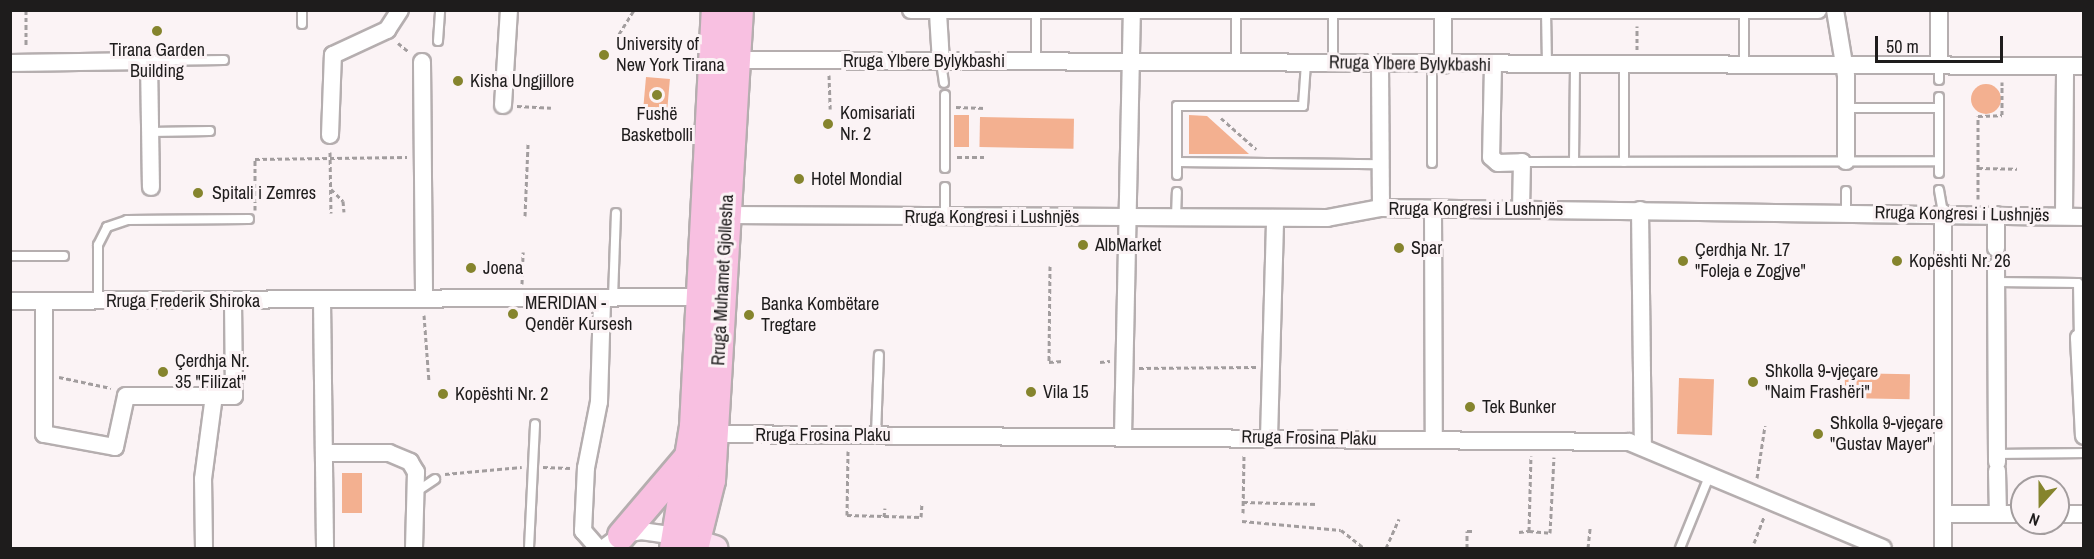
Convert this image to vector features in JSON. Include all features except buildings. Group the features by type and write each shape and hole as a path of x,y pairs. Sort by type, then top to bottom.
{"main road":[{"name":"Rruga Muhamet Gjollesha","path":"691,545 691,452 715,10"},
{"name":"Rruga Muhamet Gjollesha","path":"691,545 708,502 739,10"},
{"path":"613,542 691,452"}],"street":[{"path":"330,135 333,55 387,30 400,10"},
{"path":"503,105 509,10"},
{"path":"911,10 938,13 1818,10"},
{"path":"1835,10 1846,108 1847,164"},
{"path":"1939,10 1939,72"},
{"path":"938,13 941,62"},
{"path":"1123,436 1118,364 1128,217 1132,13"},
{"path":"1437,64 1443,13"},
{"path":"419,59 424,305"},
{"name":"Rruga Ylbere Bylykbashi","path":"736,60 1131,61 1575,66 1842,64 1939,72 2084,66"},
{"path":"18,63 149,61 152,187"},
{"path":"1380,64 1381,208"},
{"path":"1493,65 1491,157 1498,163 1521,162 1521,209"},
{"path":"2064,216 2065,66"},
{"name":"Rruga Kongresi i Lushnjës","path":"726,215 1327,218 1381,208 1943,213 2084,217"},
{"path":"1433,209 1434,440"},
{"path":"1640,210 1643,445"},
{"path":"1942,549 1944,514 1943,213"},
{"path":"1996,214 1996,248"},
{"path":"1269,438 1275,218"},
{"path":"1996,274 1998,514"},
{"name":"Rruga Frederik Shiroka","path":"10,302 322,300 424,305 699,297"},
{"path":"598,549 583,531 586,468 599,402 607,298"},
{"path":"44,301 44,434 115,447 126,396 234,396 233,300"},
{"path":"322,300 327,453 325,549"},
{"path":"2081,338 2084,436"},
{"path":"204,549 203,479 214,396"},
{"name":"Rruga Frosina Plaku","path":"714,434 1555,440 1643,445 1883,549"},
{"path":"327,453 399,456 416,472 414,549"},
{"path":"1944,514 2010,514"},
{"path":"613,542 641,531 691,545"}],"lane":[{"path":"302,10 302,24"},
{"path":"438,41 440,10"},
{"path":"1546,12 1546,65"},
{"path":"1744,12 1744,65"},
{"path":"1036,13 1036,61"},
{"path":"1236,13 1236,63"},
{"path":"1333,13 1333,64"},
{"path":"149,61 224,60"},
{"path":"941,62 944,82"},
{"path":"1177,175 1177,106 1304,106 1306,63"},
{"path":"1431,163 1437,64"},
{"path":"1575,66 1575,162"},
{"path":"1624,162 1630,66"},
{"path":"945,95 945,168"},
{"path":"1939,97 1939,173"},
{"path":"1846,108 1939,108"},
{"path":"150,132 210,131"},
{"path":"1521,162 1847,164 1939,161"},
{"path":"1176,162 1380,164"},
{"path":"945,187 945,217"},
{"path":"1939,190 1943,213"},
{"path":"1846,191 1846,212"},
{"path":"1176,218 1177,192"},
{"path":"607,298 616,213"},
{"path":"98,301 98,245 107,227 127,220 249,219"},
{"path":"10,256 64,256"},
{"path":"1996,274 2078,283 2081,338"},
{"path":"876,435 879,355"},
{"path":"529,549 535,424"},
{"path":"1997,462 2084,453"},
{"path":"1680,549 1711,473"},
{"path":"416,492 435,479"}],"path":[{"path":"18,63 26,10"},
{"path":"619,34 634,10"},
{"path":"1630,66 1637,12"},
{"path":"387,30 419,59"},
{"path":"828,62 830,109"},
{"path":"1978,214 1978,116 2002,116 2002,82"},
{"path":"503,105 551,108"},
{"path":"945,107 985,108"},
{"path":"1208,107 1272,163"},
{"path":"330,135 331,213"},
{"path":"525,216 528,144"},
{"path":"945,156 985,157"},
{"path":"249,219 255,218 255,159 408,157"},
{"path":"1978,168 2017,169"},
{"path":"330,189 343,201 344,212"},
{"path":"522,280 523,252"},
{"path":"1050,266 1049,362 1063,362"},
{"path":"424,305 429,382"},
{"path":"1100,362 1271,367"},
{"path":"44,375 81,379 126,396"},
{"path":"1751,490 1765,426"},
{"path":"849,435 847,515 921,517 922,504"},
{"path":"1243,513 1244,438"},
{"path":"1529,531 1532,440"},
{"path":"1519,532 1550,533 1555,440"},
{"path":"435,479 476,468 586,468"},
{"path":"1754,543 1770,499"},
{"path":"1243,502 1318,504"},
{"path":"884,517 885,508"},
{"path":"1386,549 1399,519"},
{"path":"1242,522 1341,530 1364,549"},
{"path":"1588,549 1590,528"},
{"path":"1467,549 1467,531 1475,531"}],"shaded area":[{"name":"Fushë Basketbolli","path":"646,77 670,79 667,113 643,111"},
{"path":"1986,84 1997,88 2001,99 1997,110 1986,114 1975,110 1971,99 1975,88"},
{"path":"954,115 969,115 969,147 954,147"},
{"path":"1189,115 1207,116 1249,154 1189,154"},
{"path":"980,117 1074,119 1073,149 979,147"},
{"path":"1845,373 1910,374 1910,399 1845,398"},
{"path":"1679,378 1714,379 1712,435 1677,434"},
{"path":"342,473 362,473 362,513 342,513"}],"place":[{"name":"Tirana Garden Building","path":"157,31"},
{"name":"University of New York Tirana","path":"604,55"},
{"name":"Kisha Ungjillore","path":"458,81"},
{"name":"Fushë Basketbolli","path":"657,95"},
{"name":"Komisariati Nr. 2","path":"828,124"},
{"name":"Hotel Mondial","path":"799,179"},
{"name":"Spitali i Zemres","path":"198,193"},
{"name":"AlbMarket","path":"1083,245"},
{"name":"Spar","path":"1399,248"},
{"name":"Çerdhja Nr. 17 \"Foleja e Zogjve\"","path":"1683,261"},
{"name":"Kopështi Nr. 26","path":"1897,261"},
{"name":"Joena","path":"471,268"},
{"name":"MERIDIAN - Qendër Kursesh","path":"513,314"},
{"name":"Banka Kombëtare Tregtare","path":"749,315"},
{"name":"Çerdhja Nr. 35 \"Filizat\"","path":"163,372"},
{"name":"Shkolla 9-vjeçare \"Naim Frashëri\"","path":"1753,382"},
{"name":"Vila 15","path":"1031,392"},
{"name":"Kopështi Nr. 2","path":"443,394"},
{"name":"Tek Bunker","path":"1470,407"},
{"name":"Shkolla 9-vjeçare \"Gustav Mayer\"","path":"1818,434"}]}
